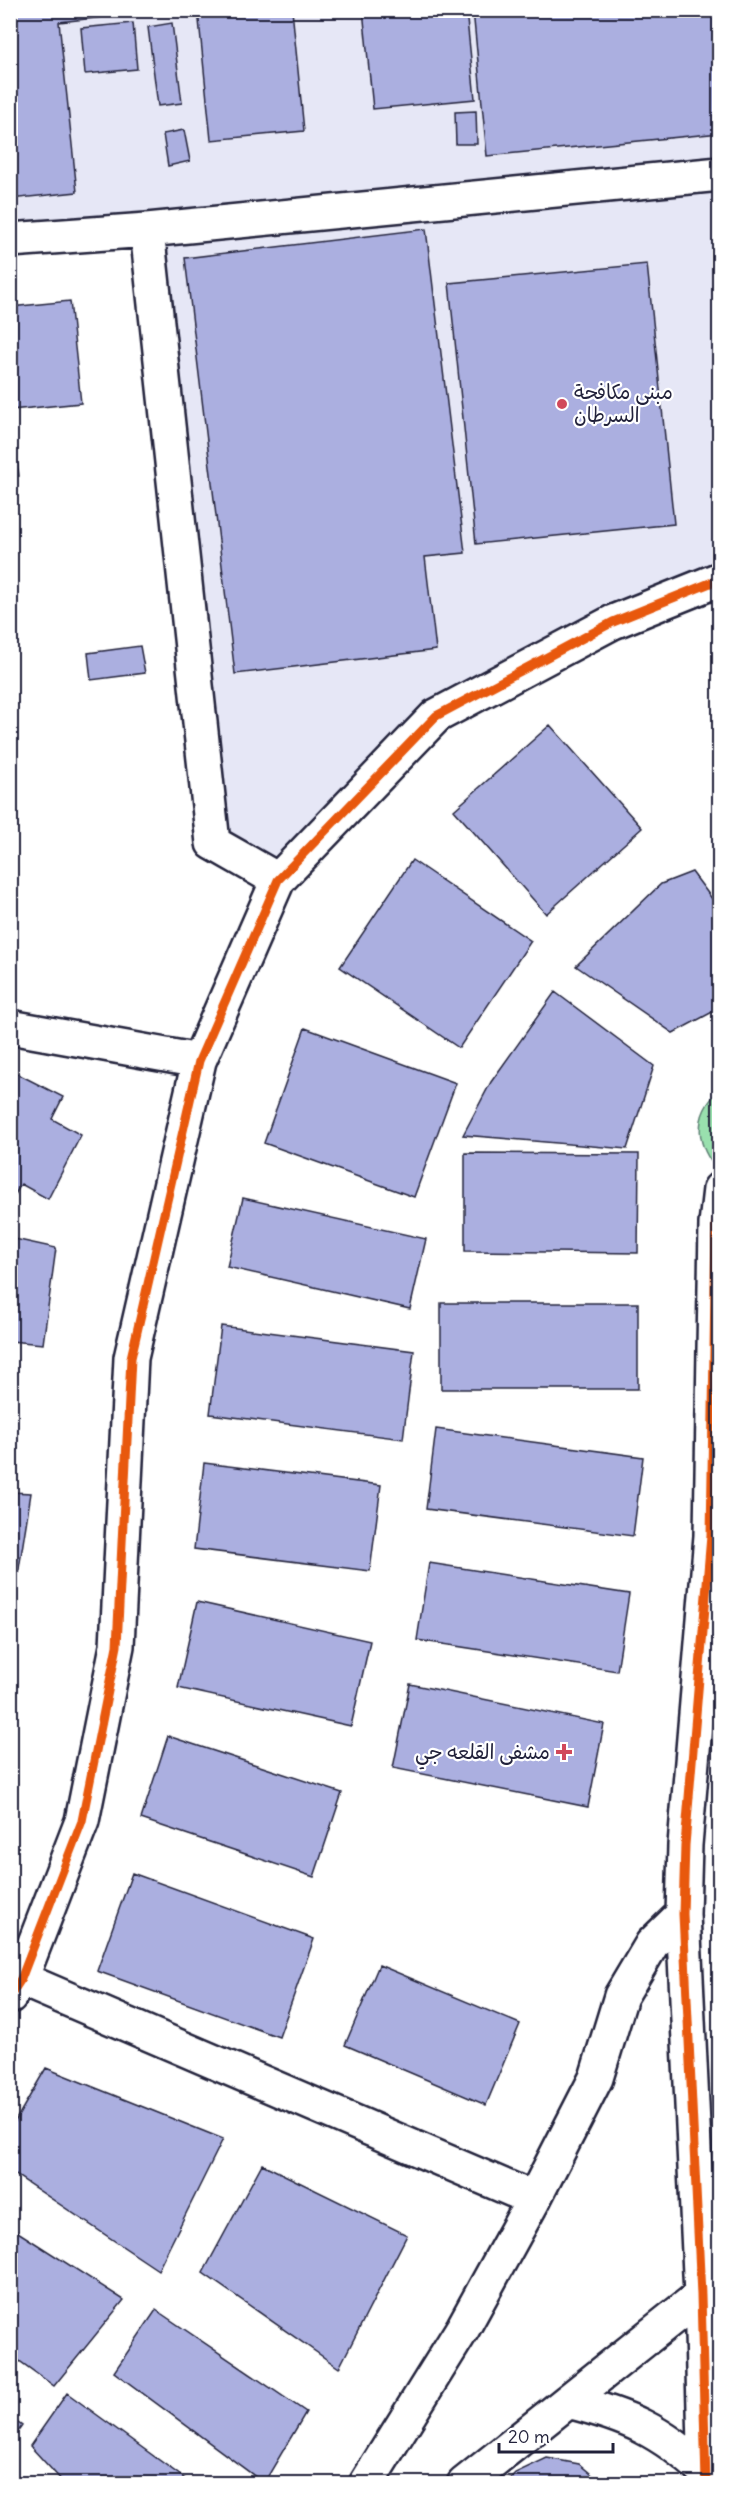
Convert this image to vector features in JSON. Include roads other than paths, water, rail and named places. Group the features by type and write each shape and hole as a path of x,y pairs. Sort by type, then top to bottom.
{"street":[{"path":"10,240 147,230 720,174"},
{"path":"147,230 213,843 278,880"},
{"path":"534,2199 16,1988 82,1821 117,1646 131,1358 199,1060 278,880 436,716 613,622 720,579"},
{"path":"10,1027 199,1060"},
{"path":"706,2478 710,2295 683,1914 685,1845 711,1536 716,1224 720,1189"},
{"path":"366,2484 463,2328 534,2199 596,2078 621,1996 652,1944 683,1914"},
{"path":"464,2484 568,2401 710,2295"},
{"path":"568,2401 623,2417 648,2428 679,2447 706,2478"}],"place":[{"name":"مبنى مكافحة السرطان","path":"562,404"},
{"name":"مشفى القلعه جي","path":"564,1752"}]}
